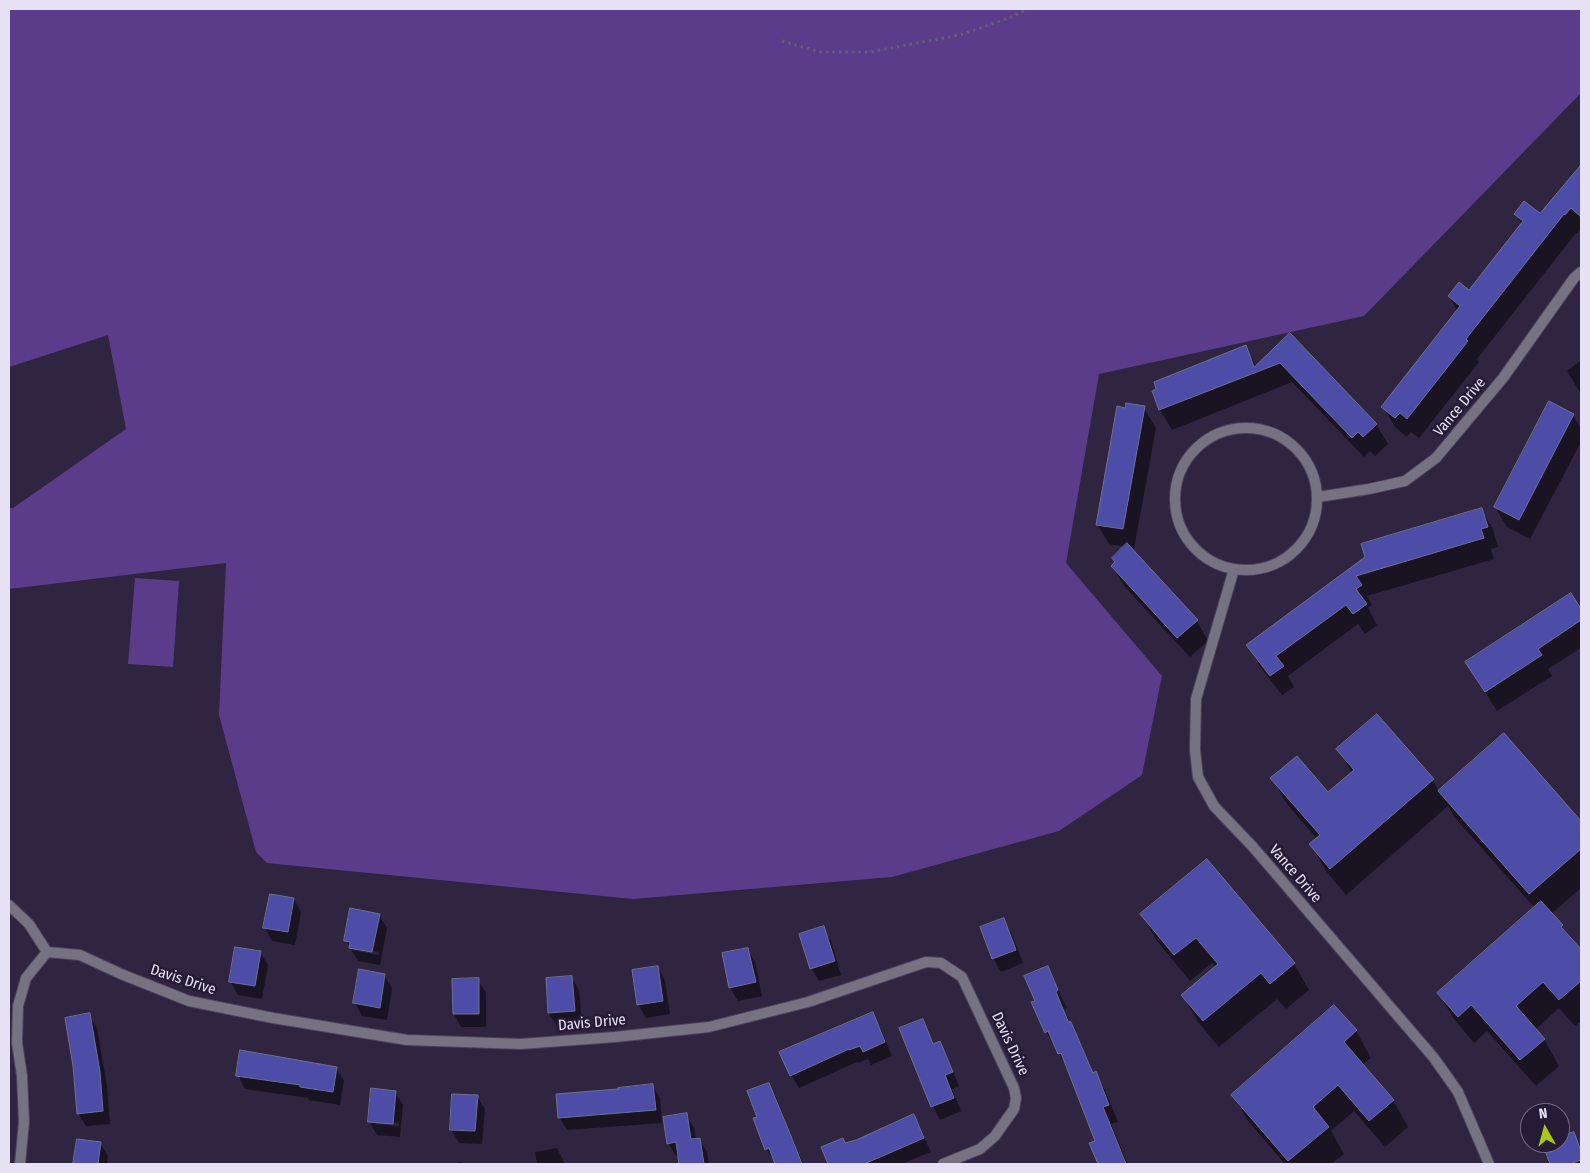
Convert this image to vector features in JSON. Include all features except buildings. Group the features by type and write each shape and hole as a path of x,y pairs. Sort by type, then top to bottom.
{"street":[{"name":"Vance Drive","path":"1318,496 1369,489 1405,481 1436,458 1503,378 1574,278 1581,272"},
{"path":"1235,428 1258,428 1280,436 1298,450 1311,469 1318,496 1315,517 1307,537 1293,552 1275,564 1255,569 1234,569 1214,563 1196,550 1183,533 1175,513 1174,490 1181,468 1194,449 1213,435 1235,428"},
{"name":"Vance Drive","path":"1234,569 1196,699 1194,750 1198,778 1214,806 1252,847 1434,1058 1458,1092 1489,1164"},
{"path":"9,905 29,924 47,952 26,978 18,1006 17,1043 22,1076 24,1122 20,1164"},
{"name":"Davis Drive","path":"47,952 80,955 189,1001 273,1018 407,1040 521,1044 709,1027 808,1002 926,962 941,963 962,976 1014,1088 1016,1098 1014,1109 996,1136 980,1149 943,1164"}],"path":[{"path":"782,41 820,52 870,52 960,34 1009,18 1028,9"}],"shaded area":[{"path":"9,9 1581,9 1581,93 1364,316 1099,374 1066,563 1162,676 1142,775 1059,831 892,877 633,899 267,863 256,852 219,715 226,563 9,589 9,508 13,508 126,429 108,335 9,367"},
{"path":"135,578 179,581 173,667 128,664"}]}
